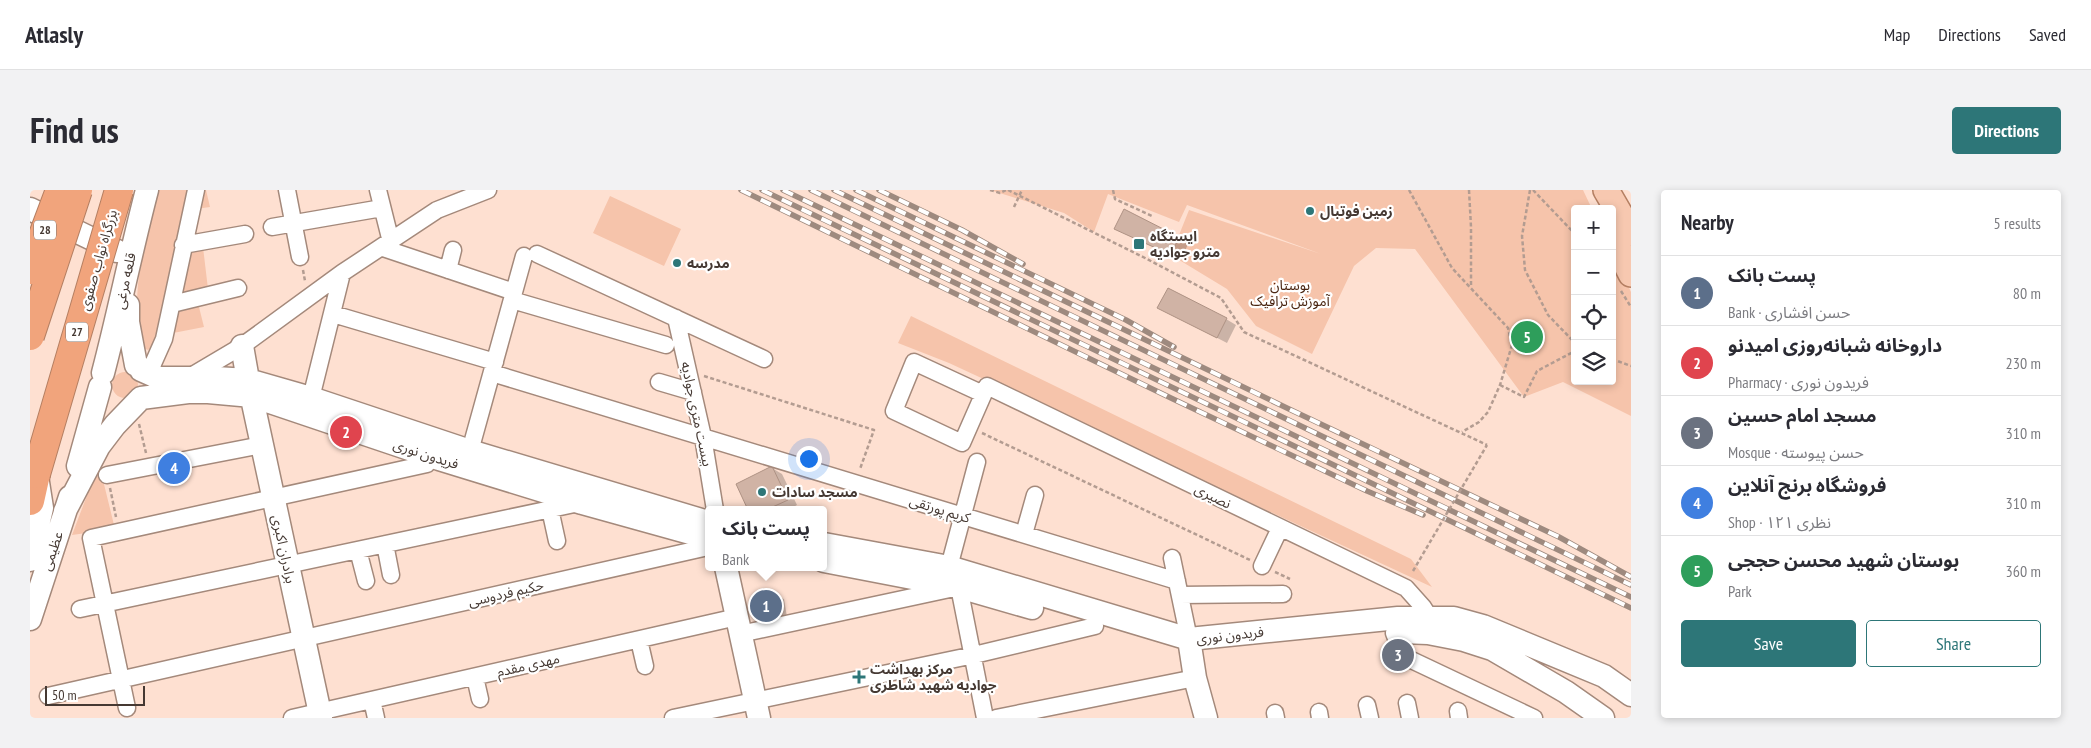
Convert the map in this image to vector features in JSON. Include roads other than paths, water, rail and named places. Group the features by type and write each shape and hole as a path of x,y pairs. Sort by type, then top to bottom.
{"highway":[{"name":"28","path":"30,270 60,190"},
{"path":"30,336 78,190"},
{"name":"بزرگراه نواب صفوی","path":"33,482 118,190"},
{"name":"27","path":"30,501 33,482"}],"main road":[{"path":"30,196 32,190"},
{"name":"قلعه مرغی","path":"65,511 102,380 118,317 130,257 148,190"},
{"path":"1594,190 1598,205"},
{"path":"1606,190 1631,233"},
{"path":"30,209 130,257 128,322 139,368 146,384 141,398 115,425 99,446 65,511"},
{"path":"1616,244 1631,274"},
{"name":"برادران اکبری","path":"242,346 320,715"},
{"path":"139,368 129,362 114,363 102,380 107,401 114,405 128,406 141,398"},
{"name":"فریدون نوری","path":"139,368 158,378 216,378 250,388 468,459 582,503 705,537"},
{"name":"فریدون نوری","path":"141,398 188,392 250,388"},
{"name":"فریدون نوری","path":"468,459 705,521"},
{"path":"30,560 42,508 33,482"},
{"name":"عظیمی","path":"30,619 65,511"},
{"name":"فریدون نوری","path":"827,545 949,567 1191,647 1388,619 1429,625 1464,640 1492,649 1574,697 1603,718"},
{"name":"فریدون نوری","path":"827,562 959,587 1096,626 1191,647 1394,633 1454,618 1483,626 1604,676 1631,696"},
{"path":"727,571 757,709"},
{"path":"1191,647 1195,678 1206,718"},
{"path":"1492,649 1525,655 1559,667 1611,691 1631,704"}],"street":[{"path":"139,368 152,366 158,354 172,304 196,190"},
{"path":"286,190 300,257"},
{"path":"378,190 387,245"},
{"path":"186,379 242,346 342,273 387,245 437,210 488,190"},
{"path":"272,227 382,208"},
{"path":"183,245 245,234"},
{"path":"387,245 513,296 666,345"},
{"path":"448,270 453,250"},
{"path":"468,459 513,296 531,255 676,318 764,359"},
{"path":"309,406 342,273"},
{"path":"172,304 238,288"},
{"name":"کریم پورتقی","path":"333,314 703,437 1024,534 1178,588 1284,594"},
{"name":"بیست متری جوادیه","path":"676,318 703,437 714,506"},
{"name":"نصیری","path":"985,390 962,443 894,410 914,362 985,390 1406,588 1423,607 1429,625"},
{"path":"659,382 693,392"},
{"path":"107,475 262,445"},
{"path":"949,567 977,462"},
{"path":"128,708 91,538 427,464"},
{"path":"1024,534 1035,495"},
{"path":"80,609 385,544 437,529 582,503"},
{"path":"550,509 557,541"},
{"path":"1262,566 1280,528"},
{"path":"385,544 391,575"},
{"name":"حکیم فردوسی","path":"48,696 705,548"},
{"path":"358,550 366,581"},
{"path":"1172,558 1191,647"},
{"path":"959,587 985,718"},
{"name":"مهدی مقدم","path":"292,718 320,715 372,700 639,640 739,626 959,587"},
{"path":"673,718 757,709 1096,626"},
{"path":"1394,633 1403,656 1534,718"},
{"path":"639,640 646,666"},
{"path":"475,677 480,699"},
{"path":"996,718 1195,678"},
{"path":"372,700 376,718"}],"railway":[{"path":"741,190 1173,399 1367,491 1423,515"},
{"path":"762,190 1631,608"},
{"path":"783,190 1631,597"},
{"path":"811,190 1631,585"},
{"path":"834,190 1559,537 1631,577"},
{"path":"856,190 1126,320 1174,347"},
{"path":"879,190 962,230 1023,264"}],"place":[{"name":"زمین فوتبال","path":"1310,211"},
{"name":"ایستگاه مترو جوادیه","path":"1139,244"},
{"name":"مدرسه","path":"677,263"},
{"name":"بوستان شهید محسن حججی","path":"1527,337"},
{"name":"داروخانه شبانه‌روزی امیدنو","path":"346,432"},
{"name":"فروشگاه برنج آنلاین","path":"174,468"},
{"name":"مسجد سادات","path":"762,492"},
{"name":"پست بانک","path":"766,606"},
{"name":"مسجد امام حسین","path":"1398,655"},
{"name":"مرکز بهداشت جوادیه شهید شاطری","path":"859,677"}],"park label":[{"name":"بوستان آموزش ترافیک","path":"1290,294"}]}
